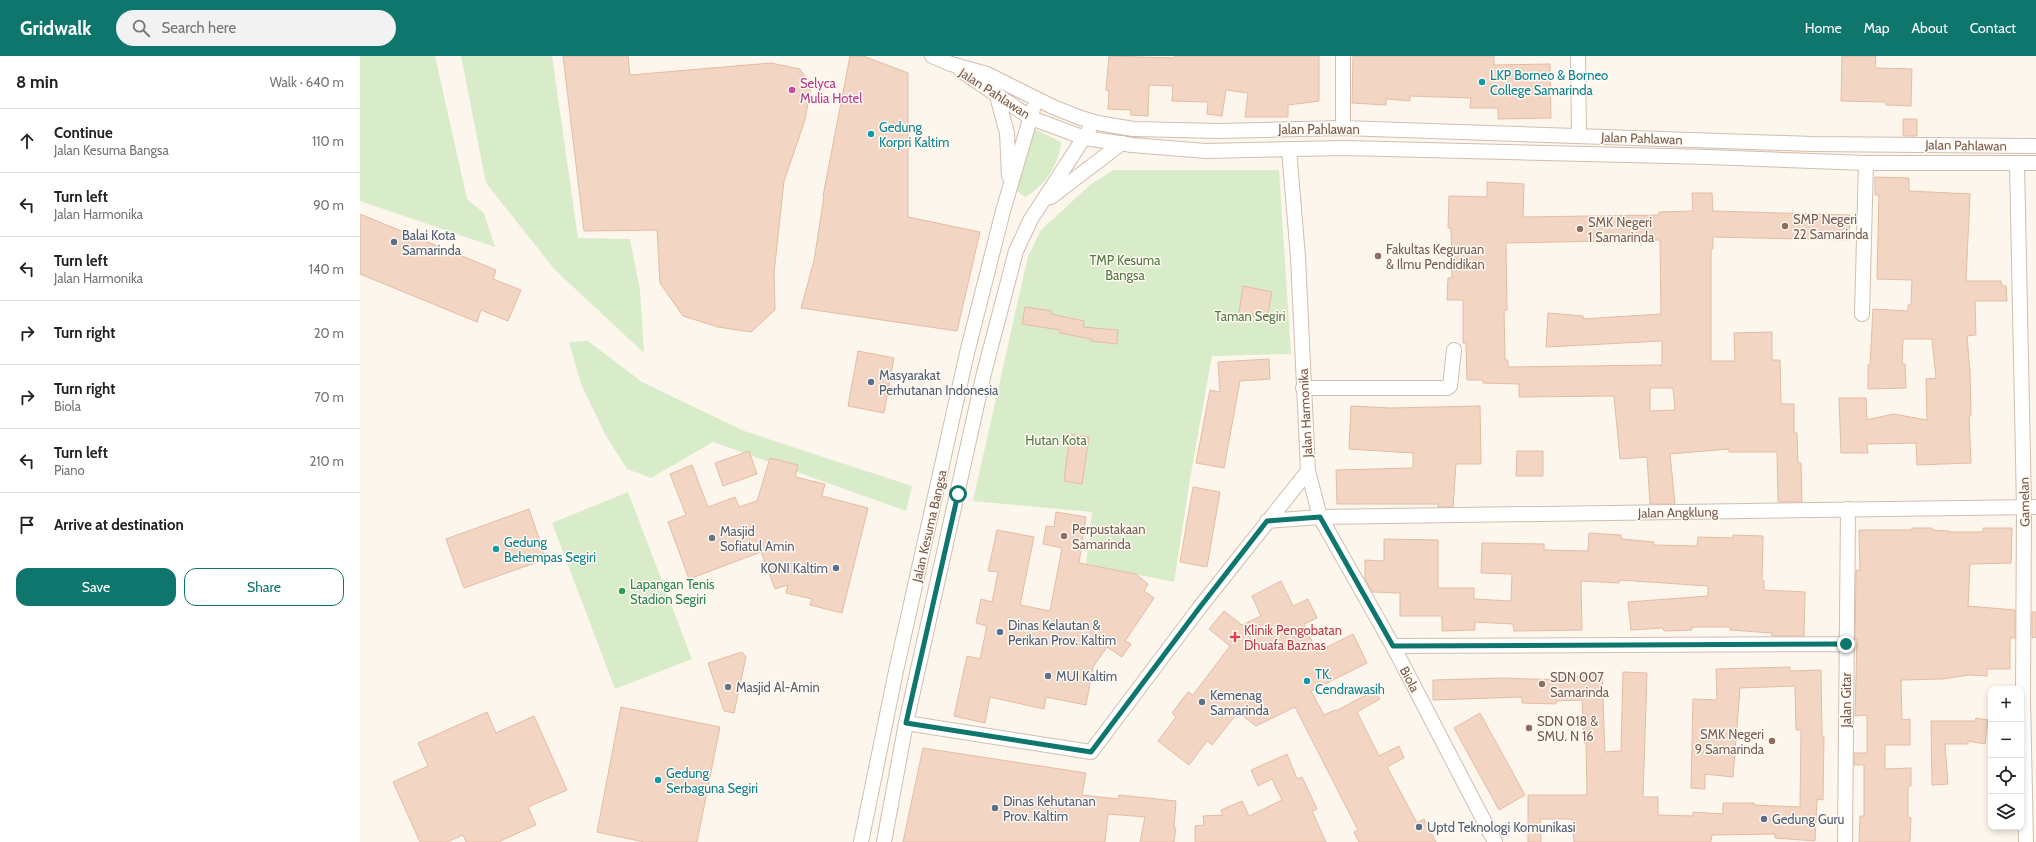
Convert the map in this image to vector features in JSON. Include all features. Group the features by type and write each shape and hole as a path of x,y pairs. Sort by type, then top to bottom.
{"street":[{"path":"932,56 951,64"},
{"path":"1343,56 1343,128"},
{"path":"1578,56 1579,136"},
{"name":"Jalan Pahlawan","path":"951,64 1031,118 1085,138 1178,150 1260,151 1289,149 1708,157 1866,163 2036,163"},
{"name":"Jalan Pahlawan","path":"951,64 987,74 1035,98 1094,122 1134,129 1173,131 1343,128 1812,144 2036,146"},
{"path":"997,96 1008,133 1009,190"},
{"name":"Jalan Kesuma Bangsa","path":"861,842 936,488 967,353 1003,211 1031,118 1035,98"},
{"path":"1042,204 1094,122"},
{"path":"1708,157 1709,140"},
{"path":"1042,204 1122,143"},
{"name":"Jalan Harmonika","path":"906,723 1091,752 1200,607 1308,471 1298,257 1289,149"},
{"path":"1862,314 1866,163"},
{"name":"Gamelan","path":"2017,163 2030,507 2023,700 2026,842"},
{"name":"Jalan Kesuma Bangsa","path":"884,842 906,723 984,373 1016,250 1031,219 1042,204"},
{"path":"1303,388 1447,388 1450,386 1454,350"},
{"path":"942,467 962,472"},
{"name":"Biola","path":"1308,471 1320,517 1393,646 1495,842"},
{"path":"936,488 958,494"},
{"name":"Jalan Angklung","path":"1267,521 1320,517 2030,507"},
{"name":"Jalan Gitar","path":"1845,842 1848,509"},
{"path":"1393,646 1846,644"}],"green space":[{"path":"360,56 435,56 467,199 484,213 495,247 360,201"},
{"path":"461,56 552,56 578,238 630,239 640,290 644,353 555,270 486,183"},
{"path":"1035,129 1061,142 1060,150 1058,158 1050,174 1032,193 1025,197 1016,190 1026,136"},
{"path":"1113,170 1279,170 1291,354 1212,356 1190,479 1174,582 1086,564 1092,512 973,501 1028,256 1041,230 1090,185"},
{"path":"588,341 642,382 744,431 912,486 906,511 713,442 651,478 627,469 606,436 581,384 569,342"},
{"name":"Lapangan Tenis Stadion Segiri","path":"628,492 692,659 615,689 552,523"}],"building":[{"path":"563,56 628,56 630,75 771,63 800,69 811,85 805,120 784,181 774,273 775,310 751,332 718,327 683,316 660,283 657,230 584,231"},
{"path":"850,56 863,56 908,73 908,217 980,232 957,331 801,308 814,261 823,196"},
{"path":"1109,56 1174,58 1175,56 1319,56 1319,101 1288,105 1288,117 1245,117 1248,93 1226,90 1222,116 1207,114 1208,102 1172,101 1173,86 1149,85 1148,116 1131,115 1131,110 1108,109 1109,91 1106,90"},
{"path":"1353,56 1494,56 1494,65 1550,64 1551,118 1498,119 1498,108 1470,108 1471,98 1410,96 1410,101 1386,99 1386,105 1352,103"},
{"path":"1842,56 1876,56 1875,68 1912,69 1911,106 1886,105 1886,102 1841,101"},
{"path":"1903,119 1917,119 1917,136 1903,136"},
{"path":"1875,177 1909,178 1909,191 1970,194 1966,281 2001,281 2002,286 2006,286 2007,301 1975,301 1976,335 1967,336 1970,372 1971,416 1969,416 1971,463 1917,465 1916,443 1867,444 1868,453 1841,453 1839,398 1866,398 1867,420 1893,414 1927,420 1926,379 1936,378 1932,339 1903,339 1902,364 1905,364 1906,388 1868,389 1868,365 1870,365 1873,309 1908,311 1908,305 1911,305 1912,280 1877,279 1879,195 1875,195"},
{"path":"1487,182 1524,184 1523,217 1659,215 1659,212 1693,211 1692,193 1712,193 1713,211 1850,215 1849,240 1713,237 1713,249 1711,249 1711,361 1735,361 1734,333 1772,332 1772,360 1780,360 1781,404 1794,404 1794,433 1797,433 1798,463 1801,463 1802,502 1778,502 1777,452 1729,452 1729,449 1670,454 1675,504 1650,504 1647,457 1620,459 1614,396 1519,397 1519,384 1483,383 1483,380 1467,380 1466,343 1463,343 1463,300 1447,300 1448,278 1452,278 1451,228 1448,228 1449,196 1487,197","holes":["1660,240 1661,314 1583,319 1583,316 1548,313 1546,347 1662,341 1662,365 1508,367 1508,360 1505,360 1504,310 1507,310 1506,243","1650,388 1673,388 1675,410 1650,411"]},
{"name":"Balai Kota Samarinda","path":"360,214 496,270 493,279 521,290 508,321 481,310 477,322 360,274"},
{"path":"1243,286 1272,292 1267,318 1239,313"},
{"path":"1025,307 1052,311 1051,314 1084,321 1083,327 1118,330 1117,344 1091,341 1091,339 1060,333 1060,330 1022,324"},
{"name":"Masyarakat Perhutanan Indonesia","path":"858,351 894,358 884,413 848,406"},
{"path":"1269,359 1270,379 1240,381 1224,468 1196,463 1210,390 1220,392 1218,362"},
{"path":"1351,406 1391,408 1480,406 1481,464 1456,464 1453,507 1438,507 1438,504 1337,504 1336,470 1413,468 1413,453 1349,449"},
{"path":"1070,434 1089,437 1082,484 1064,481"},
{"path":"749,451 757,474 723,486 715,463"},
{"path":"1517,451 1543,451 1543,476 1516,476"},
{"path":"770,458 798,465 795,477 825,484 822,496 868,508 842,613 810,605 812,599 786,593 788,585 775,589 761,552 689,579 668,522 686,515 670,474 692,465 708,507 735,497 739,507 757,501"},
{"path":"1193,487 1220,492 1207,567 1180,562"},
{"name":"Gedung Behempas Segiri","path":"529,509 546,559 464,588 446,539"},
{"path":"1056,512 1086,517 1079,563 1136,574 1148,584 1144,591 1154,598 1125,641 1131,644 1122,657 1107,647 1093,667 1086,705 1046,697 1044,709 990,697 985,723 954,716 967,656 980,659 987,626 976,623 981,599 992,602 998,572 988,571 997,530 1034,537 1020,605 1050,611 1062,548 1043,544 1046,526 1054,527"},
{"path":"1912,528 1932,528 1932,530 1949,532 1983,532 1983,528 2012,528 2011,563 1970,564 1968,606 2015,610 2015,638 2010,638 2010,669 1987,669 1987,676 1969,675 1942,679 1901,680 1902,720 1910,719 1910,745 1885,745 1885,769 1911,768 1911,786 1908,786 1908,817 1911,818 1910,842 1859,842 1860,816 1864,816 1864,765 1854,765 1854,753 1867,753 1867,715 1855,716 1857,639 1855,639 1856,570 1860,571 1859,530 1912,530"},
{"path":"1589,533 1621,535 1621,539 1654,542 1654,545 1697,546 1698,537 1733,538 1733,535 1763,536 1762,580 1764,581 1764,590 1805,592 1804,636 1772,636 1772,633 1730,630 1730,627 1692,627 1692,630 1664,631 1663,628 1631,630 1628,602 1708,596 1708,586 1620,580 1619,583 1581,581 1582,630 1514,631 1513,624 1475,622 1475,630 1442,631 1442,616 1400,616 1400,593 1372,592 1365,579 1365,560 1384,561 1384,539 1438,540 1438,588 1474,588 1474,599 1511,601 1512,574 1481,573 1482,543 1544,544 1544,550 1588,551"},
{"path":"1281,581 1293,606 1308,599 1317,618 1304,624 1317,652 1353,634 1367,663 1311,691 1324,715 1335,710 1336,711 1375,690 1380,699 1357,712 1379,756 1399,746 1404,758 1387,767 1417,823 1424,819 1436,842 1359,842 1354,832 1358,830 1295,707 1256,726 1238,712 1212,745 1207,741 1189,765 1158,741 1176,717 1172,713 1188,692 1193,695 1230,646 1209,629 1224,611 1242,625 1261,616 1252,596"},
{"path":"2032,612 2036,612 2036,637 2032,638"},
{"name":"Masjid Al-Amin","path":"742,652 746,657 734,713 724,711 708,663"},
{"path":"1790,667 1790,671 1821,670 1822,737 1824,737 1823,800 1817,799 1815,841 1775,838 1775,834 1712,835 1711,842 1574,842 1572,819 1540,819 1541,842 1528,842 1528,795 1587,795 1586,743 1584,743 1582,700 1556,701 1556,704 1522,703 1522,697 1433,700 1433,680 1503,678 1560,680 1560,677 1602,675 1605,752 1621,751 1623,672 1647,673 1643,797 1658,797 1658,815 1693,816 1693,812 1723,814 1723,803 1754,803 1754,805 1800,807 1801,730 1796,730 1795,686 1740,688 1733,777 1705,774 1705,789 1691,788 1693,699 1717,700 1716,669"},
{"name":"Gedung Serbaguna Segiri","path":"621,707 720,727 697,842 644,842 597,832"},
{"path":"487,712 496,733 534,716 567,790 528,807 536,825 498,842 466,842 463,835 447,842 420,842 393,782 428,766 418,743"},
{"path":"1480,713 1525,795 1499,810 1454,728"},
{"path":"1976,718 1988,720 1985,744 1968,741 1968,744 1945,744 1948,784 1932,785 1931,721 1975,721"},
{"name":"Dinas Kehutanan Prov. Kaltim","path":"923,748 1086,773 1082,795 1118,799 1119,795 1176,801 1174,828 1176,828 1174,842 1140,842 1145,817 1108,814 1105,842 903,842"},
{"path":"1287,754 1297,779 1302,777 1317,809 1312,811 1326,842 1195,842 1195,826 1204,825 1203,816 1223,815 1221,810 1242,801 1249,816 1282,800 1272,779 1258,786 1251,770"}],"place":[{"name":"LKP Borneo & Borneo College Samarinda","path":"1482,82"},
{"name":"Selyca Mulia Hotel","path":"792,90"},
{"name":"Gedung Korpri Kaltim","path":"871,134"},
{"name":"SMP Negeri 22 Samarinda","path":"1785,226"},
{"name":"SMK Negeri 1 Samarinda","path":"1580,229"},
{"name":"Balai Kota Samarinda","path":"394,242"},
{"name":"Fakultas Keguruan & Ilmu Pendidikan","path":"1378,256"},
{"name":"Masyarakat Perhutanan Indonesia","path":"871,382"},
{"name":"Perpustakaan Samarinda","path":"1064,536"},
{"name":"Masjid Sofiatul Amin","path":"712,538"},
{"name":"Gedung Behempas Segiri","path":"496,549"},
{"name":"KONI Kaltim","path":"836,568"},
{"name":"Lapangan Tenis Stadion Segiri","path":"622,591"},
{"name":"Dinas Kelautan & Perikan Prov. Kaltim","path":"1000,632"},
{"name":"Klinik Pengobatan Dhuafa Baznas","path":"1235,637"},
{"name":"MUI Kaltim","path":"1048,676"},
{"name":"TK. Cendrawasih","path":"1307,681"},
{"name":"SDN 007 Samarinda","path":"1542,684"},
{"name":"Masjid Al-Amin","path":"728,687"},
{"name":"Kemenag Samarinda","path":"1202,702"},
{"name":"SDN 018 & SMU. N 16","path":"1529,728"},
{"name":"SMK Negeri 9 Samarinda","path":"1772,741"},
{"name":"Gedung Serbaguna Segiri","path":"658,780"},
{"name":"Dinas Kehutanan Prov. Kaltim","path":"995,808"},
{"name":"Gedung Guru","path":"1764,819"},
{"name":"Uptd Teknologi Komunikasi","path":"1419,827"}],"route":[{"path":"958,494 906,723 1091,752 1267,521 1320,517 1393,646 1846,644"}],"park label":[{"name":"TMP Kesuma Bangsa","path":"1125,268"},
{"name":"Taman Segiri","path":"1250,316"},
{"name":"Hutan Kota","path":"1056,440"}]}
